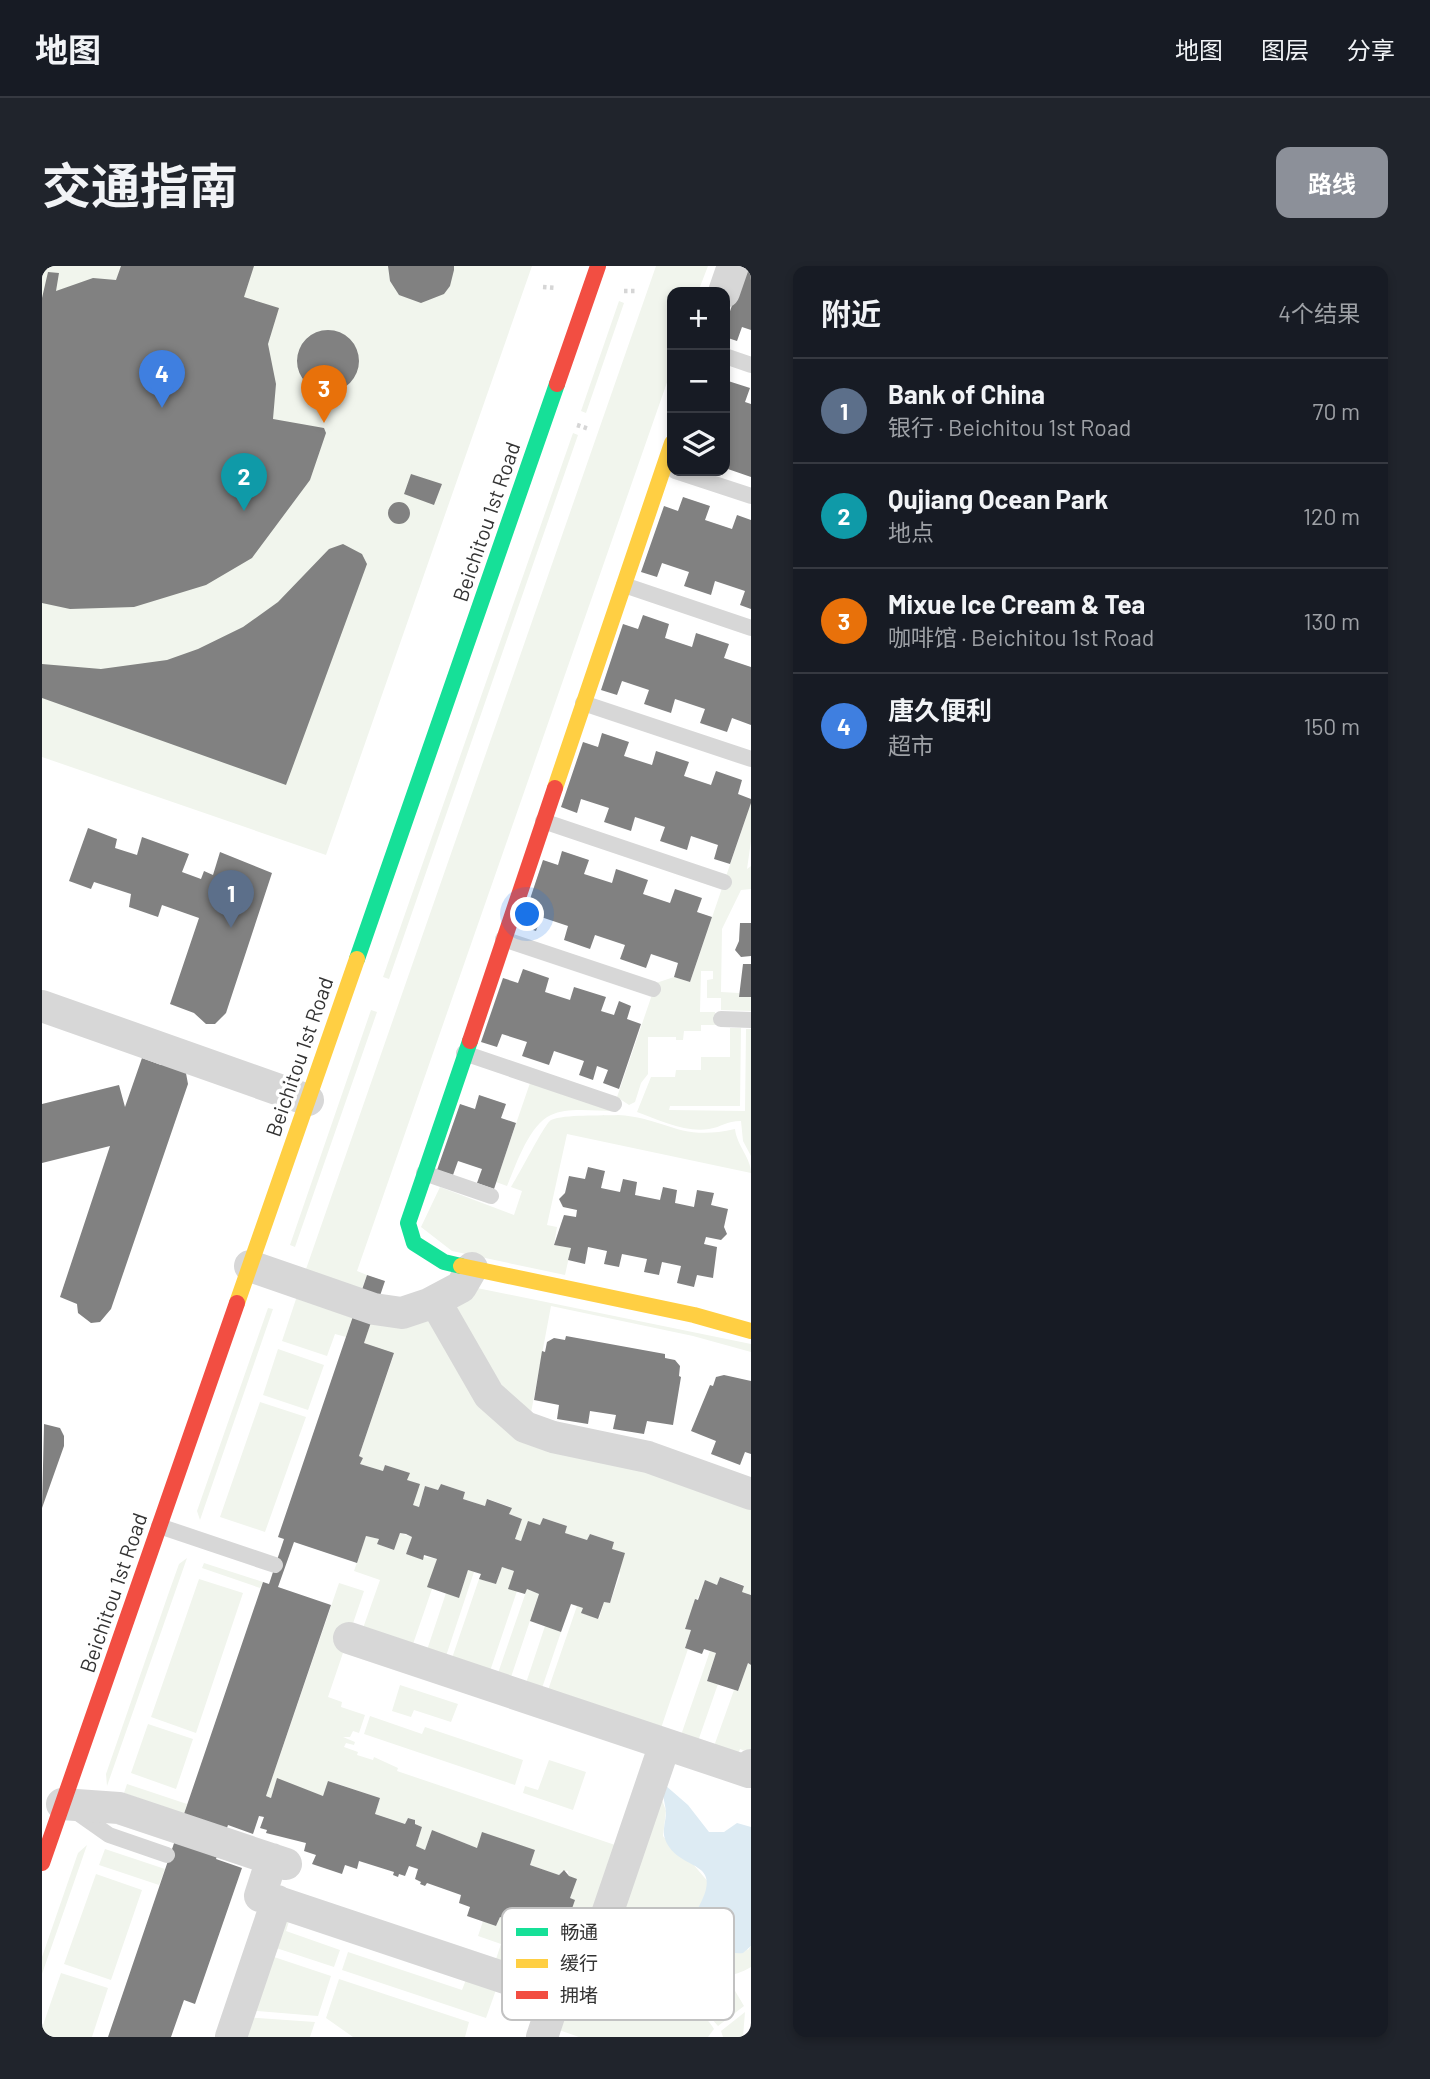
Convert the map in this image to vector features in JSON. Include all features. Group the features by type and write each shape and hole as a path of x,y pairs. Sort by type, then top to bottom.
{"street":[{"name":"Beichitou 1st Road","path":"42,1863 598,266"},
{"path":"726,287 733,266"},
{"path":"668,476 624,585 408,1223 414,1243 432,1257 694,1315 751,1331"},
{"path":"42,1006 308,1100"},
{"path":"250,1266 388,1312 416,1310 435,1301 461,1287 472,1268"},
{"path":"435,1301 489,1395 525,1427 553,1437 648,1457 751,1494"},
{"path":"349,1638 749,1772 751,1765"},
{"path":"609,1908 665,1744"},
{"path":"62,1804 118,1808 279,1861 260,1896 502,1977"},
{"path":"231,2037 277,1901"}],"lane":[{"path":"730,358 751,365"},
{"path":"692,476 751,496"},
{"path":"624,585 751,628"},
{"path":"583,703 751,759"},
{"path":"543,821 724,881"},
{"path":"503,939 653,989"},
{"path":"721,1019 751,1020"},
{"path":"464,1053 614,1104"},
{"path":"424,1173 491,1196"},
{"path":"159,1526 275,1565"},
{"path":"62,1804 109,1835 167,1855"}],"shaded area":[{"path":"42,266 532,266 326,855 42,757"},
{"path":"656,266 708,266 700,287 667,287 667,382 357,1271 367,1275 361,1291 305,1272"},
{"path":"619,301 624,303 586,413 581,411"},
{"path":"573,433 578,435 389,979 383,977"},
{"path":"751,803 751,841 747,869 751,866 751,889 741,890 722,929 721,992 751,997 751,1011 721,1010 721,998 707,998 707,980 713,979 713,971 701,971 700,1012 715,1012 715,1025 701,1025 701,1031 684,1031 683,1040 676,1040 676,1037 648,1037 648,1074 641,1083 635,1102 629,1105 617,1097 656,983 674,977 690,982"},
{"path":"371,1010 377,1012 295,1247 290,1245"},
{"path":"730,1028 741,1028 740,1106 670,1106 669,1110 745,1111 746,1029 751,1029 751,1156 743,1141 741,1121 700,1130 673,1125 637,1112 651,1077 675,1077 676,1070 701,1070 701,1057 730,1057"},
{"path":"530,1083 612,1111 565,1111 543,1120 524,1146 507,1186 496,1182"},
{"path":"618,1115 700,1133 735,1129 751,1173 567,1134 547,1225 557,1227 554,1245 571,1248 565,1275 452,1251 421,1227 440,1187 514,1215 522,1191 511,1187 551,1120 574,1116"},
{"path":"477,1288 751,1344 751,1352 693,1336 551,1306 530,1418 515,1407 455,1309"},
{"path":"297,1296 353,1315 346,1337 335,1334 327,1356 282,1341"},
{"path":"268,1308 273,1309 200,1520 197,1511"},
{"path":"371,1321 429,1321 467,1381 611,1458 751,1505 751,1595 742,1592 744,1585 720,1577 717,1585 705,1581 685,1628 691,1630 685,1647 688,1649 660,1731 547,1693 577,1606 583,1608 582,1613 599,1619 604,1602 610,1603 620,1575 612,1549 614,1542 590,1534 587,1540 565,1533 567,1526 543,1518 540,1525 528,1521 521,1541 515,1539 522,1519 509,1514 511,1507 488,1499 485,1506 463,1499 465,1492 441,1484 438,1490 425,1486 419,1507 413,1505 407,1480 409,1473 385,1465 383,1471 360,1464 363,1458 359,1456 394,1354 364,1343"},
{"path":"278,1349 324,1365 308,1410 263,1395"},
{"path":"260,1402 306,1417 265,1532 220,1517"},
{"path":"400,1533 412,1537 406,1554 437,1559 432,1589 412,1647 362,1631 380,1580 354,1571 366,1536 379,1539 377,1544 393,1550"},
{"path":"187,1558 107,1786 106,1774 169,1592 179,1564"},
{"path":"204,1563 263,1582 260,1588 202,1568"},
{"path":"502,1567 514,1571 517,1591 489,1674 451,1661 479,1579 496,1584"},
{"path":"468,1570 474,1572 445,1659 426,1653 446,1593 459,1597"},
{"path":"199,1579 243,1593 196,1733 151,1717"},
{"path":"339,1583 364,1591 328,1697 342,1702 341,1707 365,1715 359,1733 353,1731 350,1737 343,1737 355,1742 354,1745 346,1743 344,1747 358,1752 357,1755 373,1760 374,1757 398,1768 397,1771 621,1847 600,1908 570,1908 574,1900 570,1898 568,1871 562,1871 559,1875 530,1865 535,1850 477,1848 432,1830 425,1850 416,1846 422,1827 415,1824 414,1819 408,1818 405,1824 375,1814 380,1798 329,1781 323,1796 277,1779 271,1798 266,1796"},
{"path":"527,1589 539,1594 510,1680 497,1676"},
{"path":"545,1626 561,1632 541,1691 525,1686"},
{"path":"710,1651 716,1653 707,1680 718,1684 697,1744 680,1738"},
{"path":"748,1663 751,1665 751,1753 740,1749 737,1757 713,1749 734,1690 738,1691"},
{"path":"400,1685 458,1704 451,1722 414,1710 411,1717 392,1711"},
{"path":"370,1716 422,1734 425,1727 523,1760 515,1785 364,1734"},
{"path":"148,1724 193,1739 176,1789 131,1773"},
{"path":"669,1756 661,1797 666,1811 663,1836 674,1850 693,1864 709,1883 709,1890 698,1908 617,1908"},
{"path":"549,1760 586,1772 573,1810 523,1793 525,1786 538,1790"},
{"path":"127,1784 187,1804 184,1814 124,1793"},
{"path":"665,1785 688,1805 709,1832 724,1832 737,1823 751,1827 751,1946 743,1953 734,1953 734,1908 698,1908 707,1882 704,1874 671,1850 665,1839 666,1812 663,1796"},
{"path":"87,1845 42,1974 42,1957 78,1853"},
{"path":"105,1849 165,1869 159,1885 99,1865"},
{"path":"96,1874 142,1890 111,1980 64,1964"},
{"path":"278,1914 290,1918 286,1931 340,1950 334,1967 267,1945"},
{"path":"500,1917 502,1968 494,1965 501,1944 478,1936 483,1921 496,1926"},
{"path":"734,1940 748,1950 751,1946 751,1967 735,1974"},
{"path":"348,1952 462,1990 467,1977 497,1987 486,2018 342,1970"},
{"path":"265,1954 331,1976 318,2016 245,2010"},
{"path":"61,1973 108,1988 92,2037 42,2037 42,2028"},
{"path":"339,1979 469,2022 465,2037 353,2037 326,2018"},
{"path":"734,1989 744,2006 734,2014"},
{"path":"745,2012 743,2037 723,2037 721,2031"},
{"path":"243,2017 315,2022 310,2037 248,2037 237,2034"},
{"path":"563,2020 706,2020 714,2029 708,2037 579,2037 559,2030"},
{"path":"713,2020 726,2020 718,2026"}],"building":[{"path":"121,266 254,266 244,297 279,308 268,344 276,384 273,419 324,428 326,433 310,480 252,558 206,585 134,607 70,609 42,603 42,298 48,272 59,273 56,291 93,278 116,280"},
{"path":"388,266 454,266 454,270 450,286 444,294 421,303 399,295 390,281"},
{"path":"744,270 751,272 751,330 742,327 737,341 730,339 730,311"},
{"path":"328,330 350,339 359,361 350,383 328,392 306,383 297,361 306,339"},
{"path":"730,382 750,388 745,402 751,404 751,477 730,470"},
{"path":"411,474 442,484 434,505 404,494"},
{"path":"683,497 710,506 705,520 732,529 737,515 751,520 751,609 740,605 745,591 715,581 711,595 684,586 689,572 662,563 657,577 641,572 664,506 678,511"},
{"path":"399,502 409,509 410,513 403,523 399,524 389,517 388,513 395,503"},
{"path":"343,544 362,554 367,564 286,785 42,698 42,664 101,669 167,660 198,649 243,627 278,602 329,549"},
{"path":"643,615 669,624 665,638 692,647 696,633 729,644 724,658 751,667 751,725 732,718 727,732 700,723 705,709 675,699 671,713 644,704 649,690 622,681 617,695 601,690 623,624 638,629"},
{"path":"602,733 629,742 624,756 652,765 656,751 689,762 684,776 711,785 716,771 742,780 738,794 751,799 751,803 730,864 714,859 718,845 691,836 687,850 660,841 665,827 635,817 631,831 604,822 609,808 581,799 577,813 561,807 583,742 598,747"},
{"path":"88,828 117,839 115,848 137,855 142,837 189,854 182,872 201,879 204,871 213,875 220,852 272,873 226,1013 215,1024 206,1024 194,1013 170,1004 199,918 162,905 158,917 129,907 131,894 94,882 91,889 69,881"},
{"path":"562,851 589,860 584,874 612,883 616,869 648,880 643,894 670,903 675,889 702,898 697,912 712,917 690,982 674,977 678,963 651,954 646,968 620,959 625,945 595,935 590,949 564,940 568,926 541,917 536,931 521,926 543,860 558,865"},
{"path":"740,923 751,923 751,956 741,957 735,950 739,941"},
{"path":"743,964 751,964 751,997 739,997"},
{"path":"523,969 549,978 545,992 570,1000 574,987 606,997 601,1011 614,1015 619,1001 631,1006 627,1019 641,1024 619,1089 603,1083 608,1070 597,1066 593,1080 579,1075 584,1061 554,1051 549,1065 522,1056 527,1042 502,1034 497,1047 481,1042 503,978 518,983"},
{"path":"142,1058 161,1065 170,1062 185,1068 188,1084 111,1309 100,1322 91,1323 78,1313 77,1304 60,1297 110,1146 42,1163 42,1104 119,1085 125,1107"},
{"path":"479,1095 506,1104 501,1118 516,1123 494,1189 477,1183 482,1169 458,1161 453,1175 437,1170 460,1104 475,1109"},
{"path":"588,1167 605,1171 601,1188 620,1192 623,1179 637,1182 635,1195 660,1200 663,1187 677,1190 675,1203 694,1207 697,1190 714,1193 711,1205 728,1209 724,1227 727,1234 721,1240 706,1237 704,1244 717,1247 713,1278 697,1275 694,1287 677,1283 681,1266 662,1262 659,1275 644,1272 647,1259 622,1254 619,1267 604,1264 607,1251 588,1247 585,1264 568,1260 571,1248 554,1245 564,1215 576,1217 577,1210 563,1207 559,1199 565,1193 569,1176 585,1179"},
{"path":"367,1275 385,1281 364,1343 394,1353 359,1456 363,1458 360,1464 383,1471 385,1465 410,1473 407,1480 420,1484 413,1505 419,1507 425,1486 438,1490 441,1484 465,1492 463,1499 485,1506 487,1499 512,1508 509,1514 522,1519 515,1539 521,1541 528,1521 540,1525 543,1518 567,1526 565,1533 587,1540 590,1534 614,1542 612,1549 625,1553 610,1603 604,1602 598,1619 581,1613 583,1608 571,1604 561,1632 530,1621 539,1594 527,1589 525,1594 508,1589 514,1571 502,1567 496,1584 479,1579 481,1574 468,1570 459,1598 427,1587 437,1559 424,1555 423,1560 406,1554 412,1537 406,1534 400,1533 394,1550 377,1544 379,1539 366,1536 357,1563 294,1542 278,1587 331,1605 266,1796 271,1798 277,1778 323,1796 328,1781 380,1798 375,1814 405,1824 408,1818 415,1820 415,1824 422,1827 416,1846 425,1850 432,1830 477,1848 482,1832 535,1850 530,1865 559,1875 564,1870 577,1879 570,1898 575,1900 572,1908 502,1908 502,1918 496,1926 467,1916 470,1907 459,1903 461,1895 427,1883 425,1886 420,1884 421,1882 415,1879 418,1869 409,1866 405,1876 399,1874 398,1877 393,1875 394,1872 359,1861 357,1869 345,1865 342,1874 312,1864 316,1855 304,1851 306,1843 266,1833 267,1830 260,1828 264,1817 259,1816 253,1834 228,1825 216,1859 242,1868 195,2004 184,2000 171,2037 108,2037 263,1582 269,1584 284,1539 278,1537"},
{"path":"566,1336 665,1354 665,1358 675,1360 680,1366 681,1377 673,1425 647,1421 644,1434 613,1429 616,1415 590,1411 588,1424 557,1419 559,1405 534,1400 542,1351 545,1352 547,1342 554,1338 565,1340"},
{"path":"724,1375 751,1381 751,1454 745,1452 740,1465 711,1454 716,1441 691,1431 710,1385 713,1386 716,1377"},
{"path":"44,1424 60,1428 64,1436 64,1446 42,1508"},
{"path":"720,1577 744,1586 742,1592 751,1595 751,1665 748,1663 738,1691 707,1681 716,1653 704,1649 702,1654 685,1648 691,1630 685,1629 695,1599 698,1600 705,1580 717,1585"}],"traffic: fast":[{"path":"357,959 557,384"},
{"path":"461,1266 444,1262 414,1243 408,1223 470,1041"}],"traffic: slow":[{"path":"555,788 667,458"},
{"path":"237,1303 357,959"},
{"path":"461,1266 694,1315 751,1331"}],"traffic: jam":[{"path":"557,384 598,266"},
{"path":"470,1041 555,788"},
{"path":"42,1863 237,1303"}],"place":[{"name":"唐久便利","path":"162,408"},
{"name":"Mixue Ice Cream & Tea","path":"324,423"},
{"name":"Qujiang Ocean Park","path":"244,511"},
{"name":"Bank of China","path":"231,928"}]}
